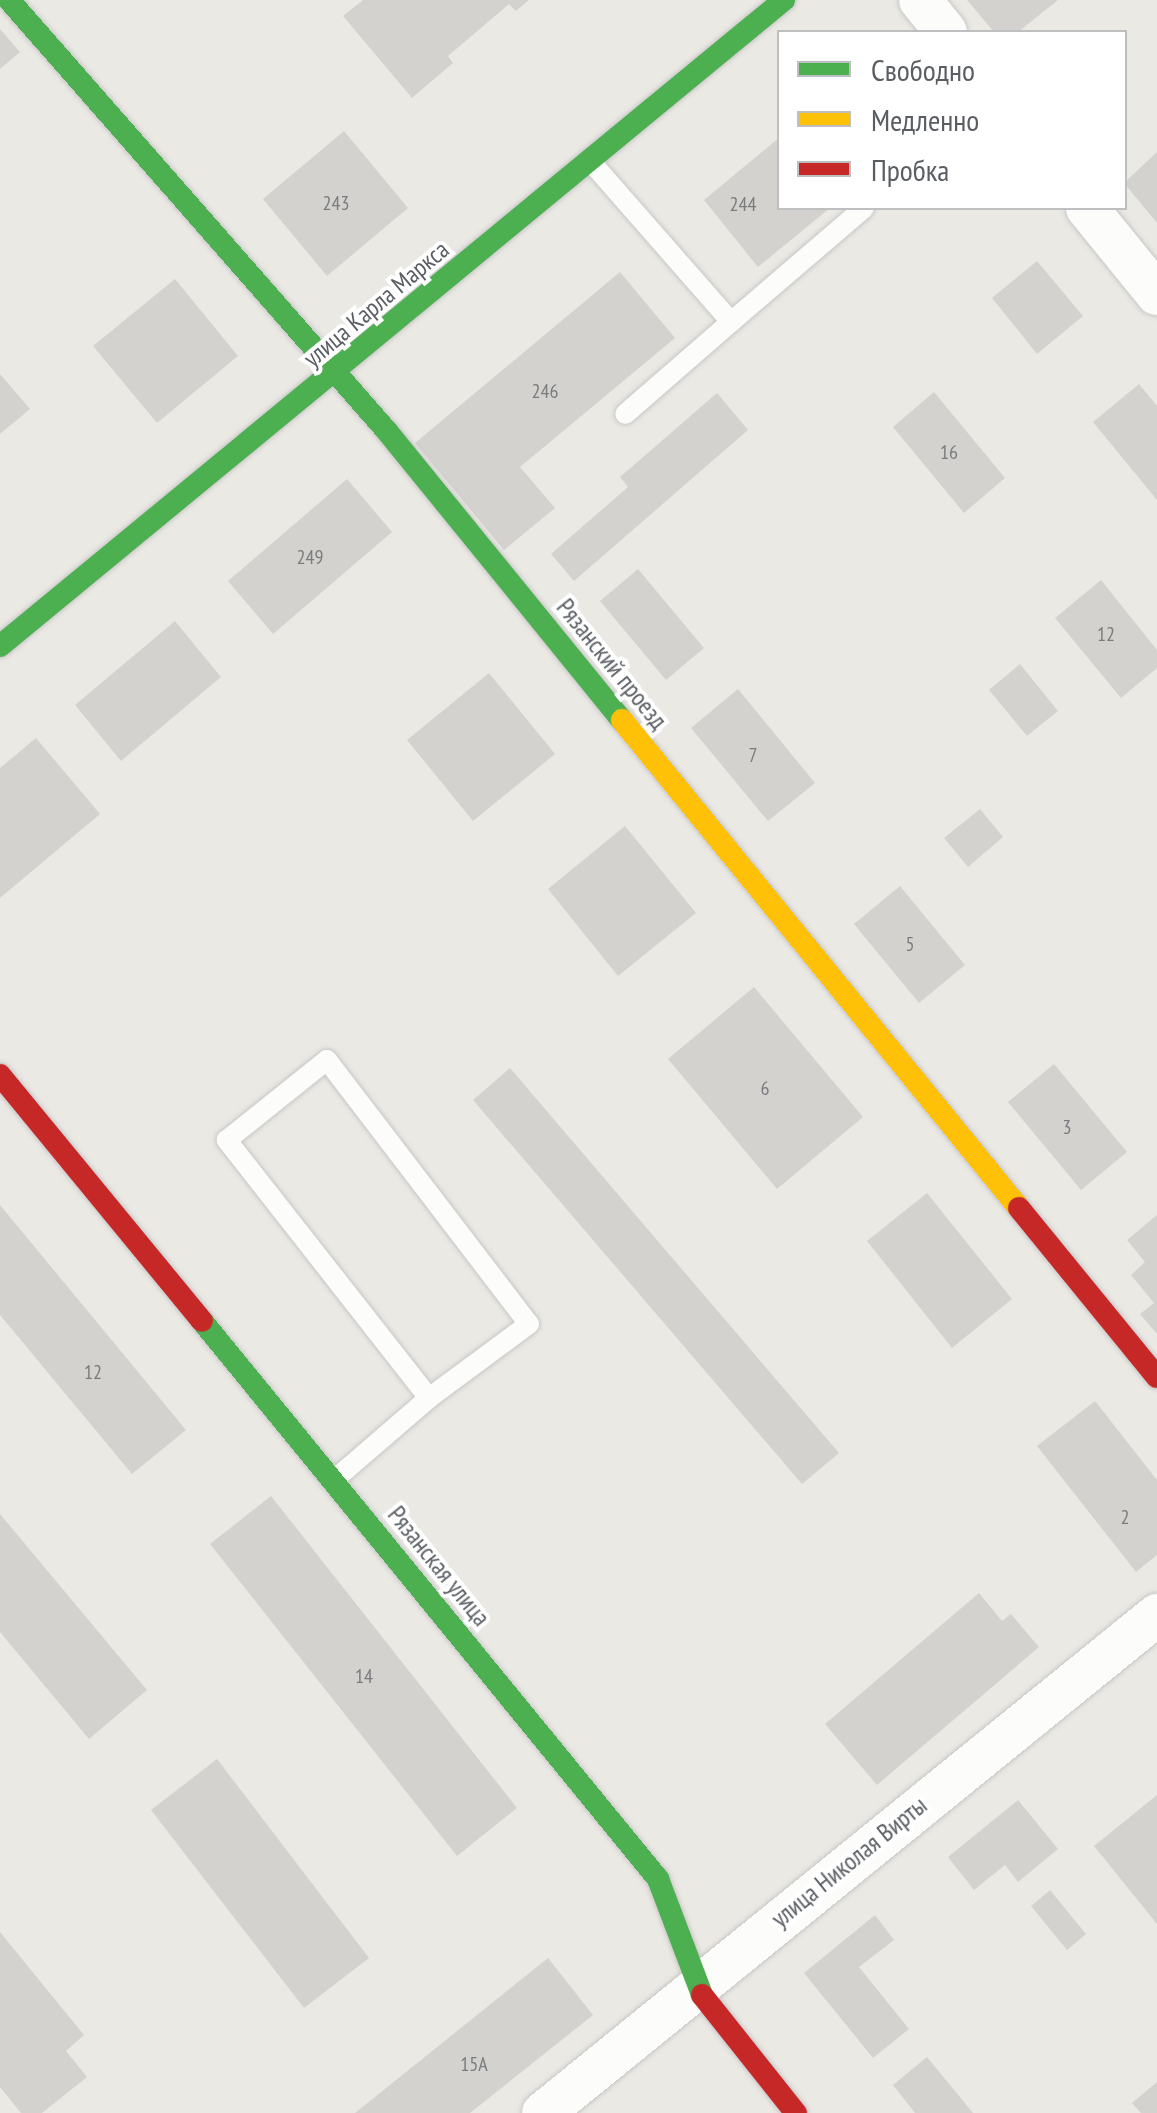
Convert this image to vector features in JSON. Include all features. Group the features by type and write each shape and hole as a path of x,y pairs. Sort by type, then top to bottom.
{"street":[{"name":"Рязанский проезд","path":"9,0 336,372 1157,1377"},
{"name":"улица Карла Маркса","path":"0,646 784,0"},
{"path":"920,0 944,30"},
{"path":"1089,210 1157,294"},
{"name":"Рязанская улица","path":"0,1075 658,1879 695,1986 796,2113"},
{"name":"улица Николая Вирты","path":"543,2113 1157,1615"}],"lane":[{"path":"590,161 731,322"},
{"path":"624,414 862,210"},
{"path":"334,1480 430,1398 529,1324 327,1060 226,1140 430,1398"}],"building":[{"path":"363,0 529,0 516,11 509,4 448,56 453,63 412,98 343,16"},
{"path":"967,0 1058,0 1020,30 992,30"},
{"path":"0,29 20,52 0,69"},
{"path":"344,131 408,208 327,276 263,199"},
{"path":"777,139 777,210 828,210 758,267 704,200"},
{"path":"1157,152 1157,223 1127,187 1127,180"},
{"path":"1037,261 1083,316 1037,354 992,298"},
{"path":"620,272 675,338 520,467 555,508 504,550 415,443"},
{"path":"175,279 238,356 157,423 93,346"},
{"path":"0,374 30,409 0,434"},
{"path":"1139,384 1157,406 1157,500 1093,422"},
{"path":"934,392 1005,478 964,513 893,427"},
{"path":"717,393 748,430 574,581 551,554 628,487 620,477"},
{"path":"347,479 392,532 273,634 228,581"},
{"path":"638,569 704,648 666,680 600,601"},
{"path":"1101,580 1157,650 1157,668 1121,698 1055,618"},
{"path":"175,621 221,677 121,761 75,705"},
{"path":"1020,664 1058,711 1027,736 989,690"},
{"path":"489,673 555,754 473,821 407,740"},
{"path":"738,689 815,783 768,821 691,728"},
{"path":"36,738 100,814 0,898 0,768"},
{"path":"980,809 1003,837 968,867 944,838"},
{"path":"625,826 696,913 618,976 548,889"},
{"path":"900,886 965,965 919,1003 854,924"},
{"path":"754,987 863,1117 777,1189 668,1059"},
{"path":"1054,1064 1127,1152 1081,1190 1008,1102"},
{"path":"510,1068 839,1453 802,1484 473,1100"},
{"path":"927,1193 1012,1299 952,1348 867,1241"},
{"path":"0,1205 186,1430 132,1474 0,1315"},
{"path":"1157,1215 1157,1334 1140,1314 1154,1303 1131,1275 1145,1262 1127,1240"},
{"path":"1095,1401 1157,1480 1157,1555 1136,1572 1037,1446"},
{"path":"271,1496 517,1808 457,1856 210,1544"},
{"path":"0,1514 147,1690 89,1739 0,1632"},
{"path":"979,1593 1002,1621 1011,1614 1039,1647 877,1785 825,1724"},
{"path":"217,1759 369,1958 304,2008 151,1810"},
{"path":"1157,1795 1157,1924 1094,1846"},
{"path":"1018,1800 1058,1849 1018,1882 1005,1865 974,1890 948,1857"},
{"path":"1050,1890 1086,1934 1067,1950 1031,1906"},
{"path":"875,1915 894,1940 859,1967 909,2029 873,2058 804,1973"},
{"path":"0,1932 84,2035 66,2051 87,2077 42,2113 21,2113 0,2087"},
{"path":"548,1958 593,2015 470,2113 355,2113"},
{"path":"927,2057 973,2113 915,2113 893,2085"},
{"path":"1157,2082 1157,2113 1141,2113 1132,2103"}],"traffic: fast":[{"path":"9,0 386,430 622,720"},
{"path":"0,646 784,0"},
{"path":"202,1321 658,1879 702,1995"}],"traffic: slow":[{"path":"622,720 1019,1208"}],"traffic: jam":[{"path":"0,1075 202,1321"},
{"path":"1019,1208 1157,1377"},
{"path":"702,1995 796,2113"}]}
